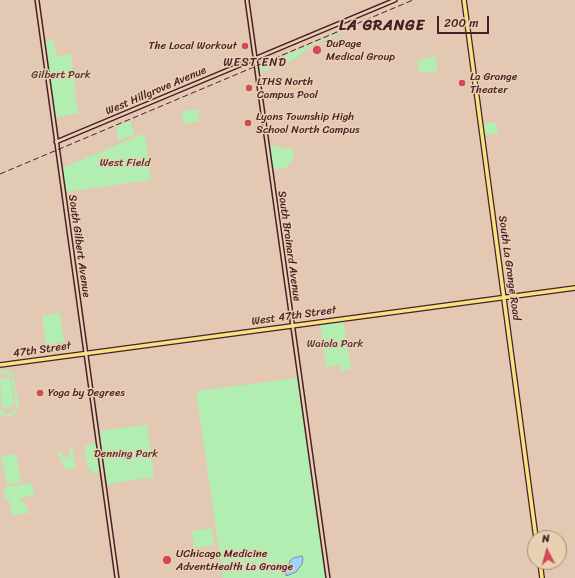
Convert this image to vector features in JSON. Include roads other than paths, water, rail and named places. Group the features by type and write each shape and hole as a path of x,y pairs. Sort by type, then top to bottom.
{"main road":[{"name":"South La Grange Road","path":"464,0 535,530"},
{"name":"West 47th Street","path":"86,353 575,288"},
{"name":"47th Street","path":"0,365 86,353"}],"street":[{"name":"South Gilbert Avenue","path":"37,0 117,578"},
{"name":"South Brainard Avenue","path":"247,0 328,578"},
{"name":"West Hillgrove Avenue","path":"56,142 395,0"}],"water":[{"path":"302,556 302,564 296,572 286,576 286,571 290,561 293,558"}],"railway":[{"path":"0,174 413,0"}],"place":[{"name":"The Local Workout","path":"245,46"},
{"name":"DuPage Medical Group","path":"317,50"},
{"name":"La Grange Theater","path":"462,83"},
{"name":"LTHS North Campus Pool","path":"249,88"},
{"name":"Lyons Township High School North Campus","path":"248,123"},
{"name":"Yoga by Degrees","path":"40,393"},
{"name":"UChicago Medicine AdventHealth La Grange","path":"167,560"}],"district":[{"name":"LA GRANGE","path":"382,26"},
{"name":"WEST END","path":"255,63"}],"park label":[{"name":"Gilbert Park","path":"61,75"},
{"name":"West Field","path":"125,163"},
{"name":"Waiola Park","path":"335,344"},
{"name":"Denning Park","path":"126,454"}]}
